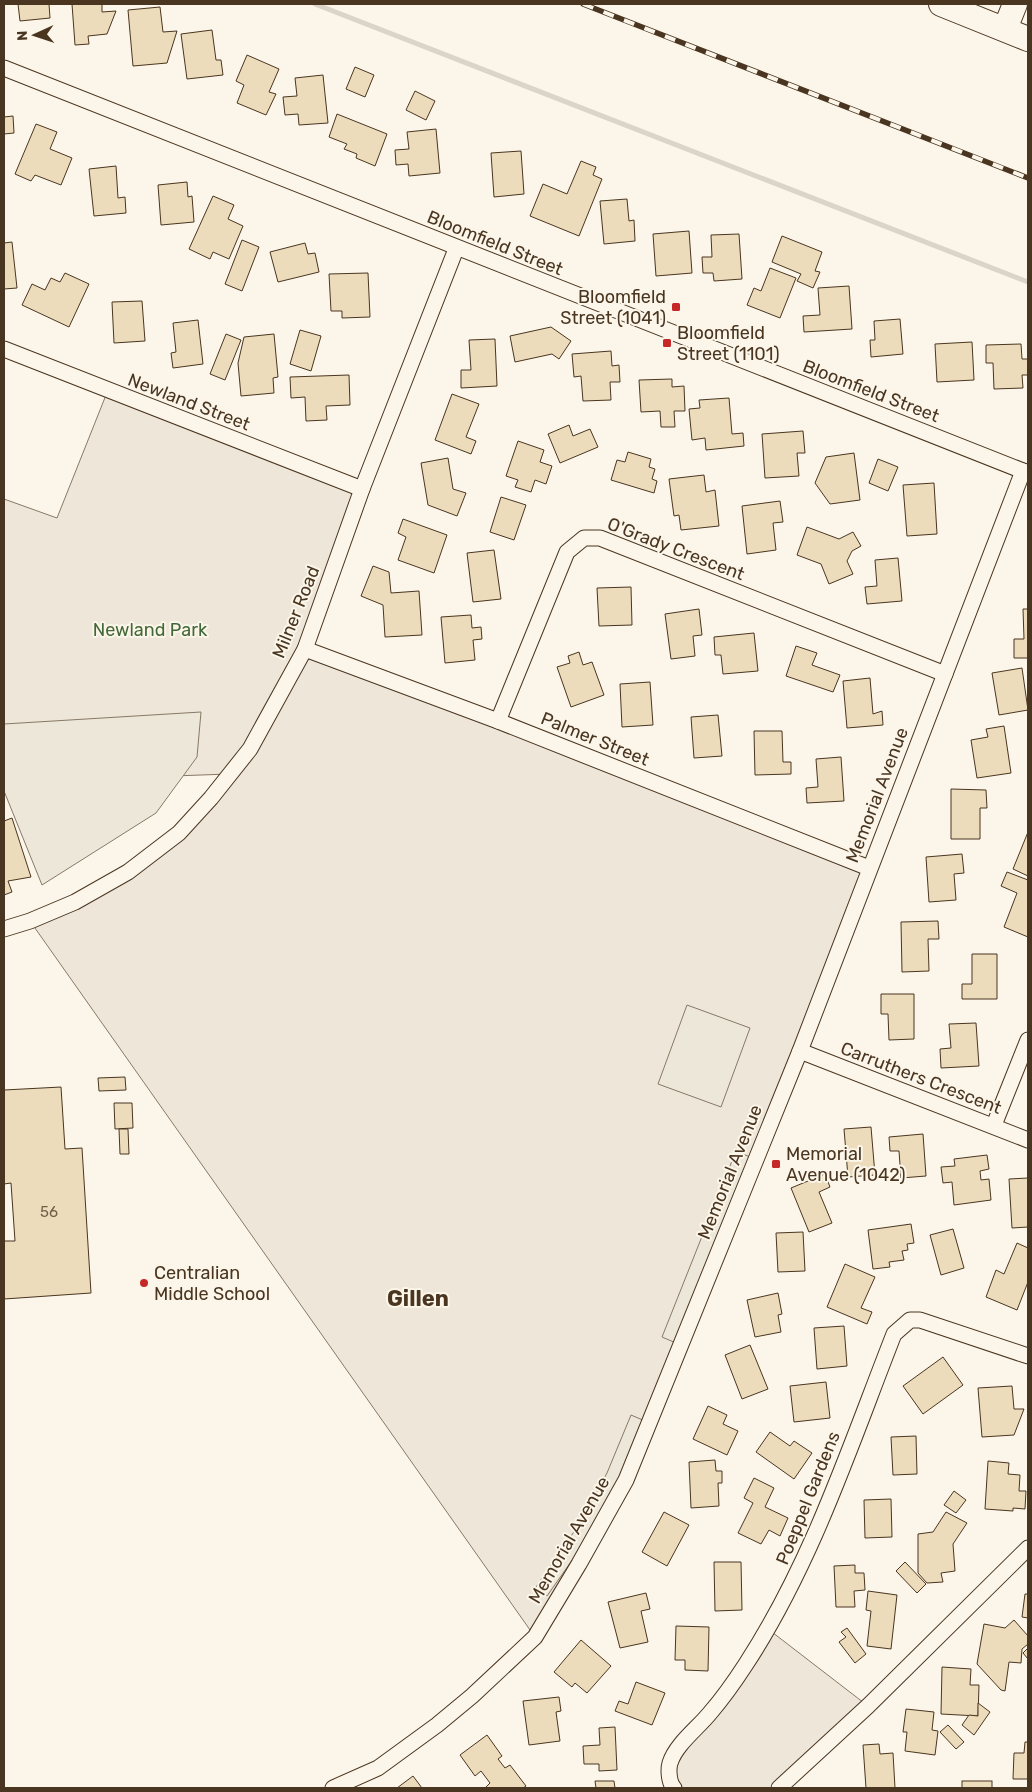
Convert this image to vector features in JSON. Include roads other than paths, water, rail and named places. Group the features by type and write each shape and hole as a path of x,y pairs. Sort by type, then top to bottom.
{"highway":[{"path":"941,4 1028,39"},
{"path":"1005,29 1015,4"}],"street":[{"name":"Bloomfield Street","path":"4,68 456,249 1026,472"},
{"name":"Milner Road","path":"4,929 30,921 75,902 128,872 179,833 211,798 250,749 305,649 362,489 456,249"},
{"name":"Newland Street","path":"4,349 362,489"},
{"name":"Memorial Avenue","path":"333,1788 378,1768 437,1725 472,1696 535,1637 626,1480 800,1051 869,868 1026,472"},
{"name":"O'Grady Crescent","path":"498,721 568,552 584,538 600,538 945,674"},
{"name":"Palmer Street","path":"305,649 498,721 869,868"},
{"path":"994,1126 1028,1040"},
{"name":"Carruthers Crescent","path":"800,1051 1028,1140"},
{"name":"Poeppel Gardens","path":"674,1788 671,1784 669,1765 675,1754 711,1712 744,1667 768,1628 806,1556 894,1334 910,1320 920,1320 1028,1356"},
{"path":"779,1788 868,1706 1028,1548"}],"waterway":[{"path":"315,4 1028,282"}],"railway":[{"path":"583,4 1028,178"}],"place":[{"name":"Bloomfield Street (1041)","path":"676,307"},
{"name":"Bloomfield Street (1101)","path":"667,343"},
{"name":"Memorial Avenue (1042)","path":"776,1164"},
{"name":"Centralian Middle School","path":"144,1283"}],"district":[{"name":"Gillen","path":"418,1298"}],"park label":[{"name":"Newland Park","path":"150,630"}]}
